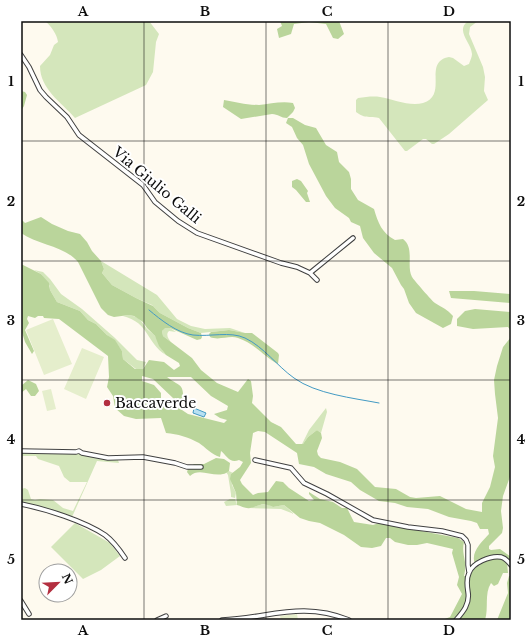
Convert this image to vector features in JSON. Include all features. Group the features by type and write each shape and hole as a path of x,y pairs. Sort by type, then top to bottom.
{"street":[{"name":"Via Giulio Galli","path":"21,55 29,66 40,90 67,117 79,135 140,183 154,200 178,221 197,233 281,263 297,267 310,273 318,280"},
{"path":"310,273 353,238"},
{"path":"21,451 79,451 100,457 143,457 175,463 187,468 201,467"},
{"path":"255,460 291,468 304,483 324,492 373,520 403,526 445,531 465,538 468,545 468,601 464,610 456,620"},
{"path":"21,504 40,508 68,518 99,532 112,541 125,558"},
{"path":"469,572 473,567 484,560 491,558 499,557 505,559 511,565"},
{"path":"21,601 29,614"},
{"path":"222,620 301,610 327,613 349,620"},
{"path":"157,620 166,616"}],"green space":[{"path":"45,21 149,21 159,34 156,42 153,72 146,85 75,118 52,95 41,74 40,66 50,55 54,45 58,42 53,30"},
{"path":"280,21 339,21 344,34 338,39 333,38 326,24 309,22 294,24 291,34 279,38 277,29 282,26"},
{"path":"468,21 478,21 470,27 469,34 483,67 485,77 484,91 488,100 449,134 434,144 426,139 423,139 405,151 379,118 365,117 356,112 356,100 358,98 377,97 418,104 430,99 436,86 437,65 441,60 449,57 453,58 464,66 469,64 472,54 463,33 464,25"},
{"path":"21,91 25,92 27,95 21,111"},
{"path":"224,100 254,105 289,102 293,103 295,108 287,118 272,114 241,119 223,107"},
{"path":"288,118 293,118 305,125 316,128 326,145 337,152 339,162 349,172 351,189 358,200 374,209 379,223 387,234 395,240 403,239 407,243 410,252 410,273 412,277 433,302 447,310 453,316 451,324 443,328 416,313 409,303 404,289 392,268 374,253 363,238 360,226 351,222 349,218 335,208 326,196 309,164 303,145 297,138 292,127 286,123"},
{"path":"297,179 301,181 308,191 307,193 310,202 306,202 292,187 292,181"},
{"path":"41,217 68,231 80,234 101,261 104,269 102,273 112,285 153,306 160,313 188,328 201,333 201,339 197,340 170,328 165,328 162,331 163,336 192,358 201,370 217,383 238,392 248,379 251,381 253,396 252,403 271,422 281,427 296,444 303,444 308,437 317,430 321,433 322,438 317,451 321,458 340,462 357,469 375,487 396,489 410,497 440,496 466,509 482,512 482,503 490,487 495,467 493,456 498,418 494,380 503,347 511,337 511,474 503,496 501,511 503,528 502,533 489,546 489,549 500,549 511,557 511,562 507,563 508,573 503,573 498,584 494,586 491,583 489,587 485,620 442,620 450,617 462,594 457,585 459,577 452,553 453,549 427,543 408,545 395,542 390,538 386,538 381,546 372,548 361,547 344,535 320,523 300,518 284,505 273,507 264,504 245,508 237,505 236,493 230,479 231,474 240,467 243,462 239,460 231,460 221,451 220,457 217,456 191,439 166,433 161,418 136,419 124,416 115,408 113,396 107,387 109,377 108,356 59,319 44,318 43,316 38,316 35,318 28,316 27,319 29,323 25,330 34,351 32,354 25,342 21,329 21,264 41,274 49,283 50,290 57,302 80,311 88,320 96,324 107,335 115,340 122,351 123,359 135,369 143,369 149,360 164,362 174,370 180,366 179,363 166,355 159,346 155,336 143,322 134,316 129,315 114,317 108,315 101,308 78,262 66,252 21,233 21,219 25,223","holes":["142,376 153,379 174,399 183,401 182,388 167,377 191,377 211,396 228,406 227,410 214,414 227,420 224,423 188,414 173,404 158,404 161,399 161,393 154,385 142,381","258,431 265,432 297,453 299,464 314,467 326,474 351,482 360,490 379,501 395,503 407,507 428,509 449,517 477,523 480,529 488,529 489,534 480,544 474,555 475,564 481,562 480,565 472,570 470,576 464,576 464,542 458,538 379,523 373,525 354,522 347,508 342,508 333,502 320,499 309,492 314,500 309,501 289,488 283,482 276,481 268,492 253,495 240,480 251,463 250,453 253,433"]},
{"path":"101,261 157,295 177,319 191,326 205,329 230,328 245,333 229,330 201,333 188,328 160,313 152,305 112,285 102,273 104,269"},
{"path":"34,270 43,272 61,294 82,309 137,360 146,362 143,369 136,369 123,359 122,351 115,341 96,324 88,320 80,311 57,302 50,290 50,286 41,274"},
{"path":"449,291 474,291 511,294 511,303 451,298"},
{"path":"475,309 511,312 511,331 508,327 473,329 457,326 457,319 465,311"},
{"path":"129,315 138,318 142,322 154,335 166,355 155,345 138,323 123,316"},
{"path":"53,319 72,364 44,375 26,330"},
{"path":"165,327 176,332 169,331 167,334 171,342 163,336 162,331"},
{"path":"229,330 252,333 278,353 278,364 244,340 235,337 213,338 210,337 209,334 211,332"},
{"path":"82,348 104,357 86,399 64,389"},
{"path":"28,380 36,384 39,391 35,396 31,396 26,389 21,393 21,386"},
{"path":"51,389 56,409 47,411 42,391"},
{"path":"326,408 327,412 321,433 317,430 302,444 309,430"},
{"path":"21,452 81,454 95,458 118,460 119,463 97,461 72,517 23,502 21,500 21,489 25,488 28,490 31,499 53,500 63,508 73,511 87,482 70,482 64,477 59,466 38,459 36,456 21,456"},
{"path":"216,458 224,459 230,463 229,471 219,475 197,472 190,476 187,472 188,469 194,464 204,464"},
{"path":"229,471 233,473 231,474 232,485 236,493 235,498 231,497 228,475 226,472"},
{"path":"230,499 235,499 237,505 226,506 224,502"},
{"path":"267,504 273,507 284,505 294,514 281,509 249,508"},
{"path":"75,523 110,543 120,556 101,570 83,579 78,574 78,563 67,563 51,547"},
{"path":"509,576 511,576 511,620 497,620 508,593 507,583"},
{"path":"297,614 298,620 281,620 280,616"}],"water":[{"path":"194,408 206,413 204,417 193,413"}],"waterway":[{"path":"149,310 170,326 187,334 233,335 245,338 258,346 294,378 313,388 335,395 379,403"}],"place":[{"name":"Baccaverde","path":"107,403"}]}
